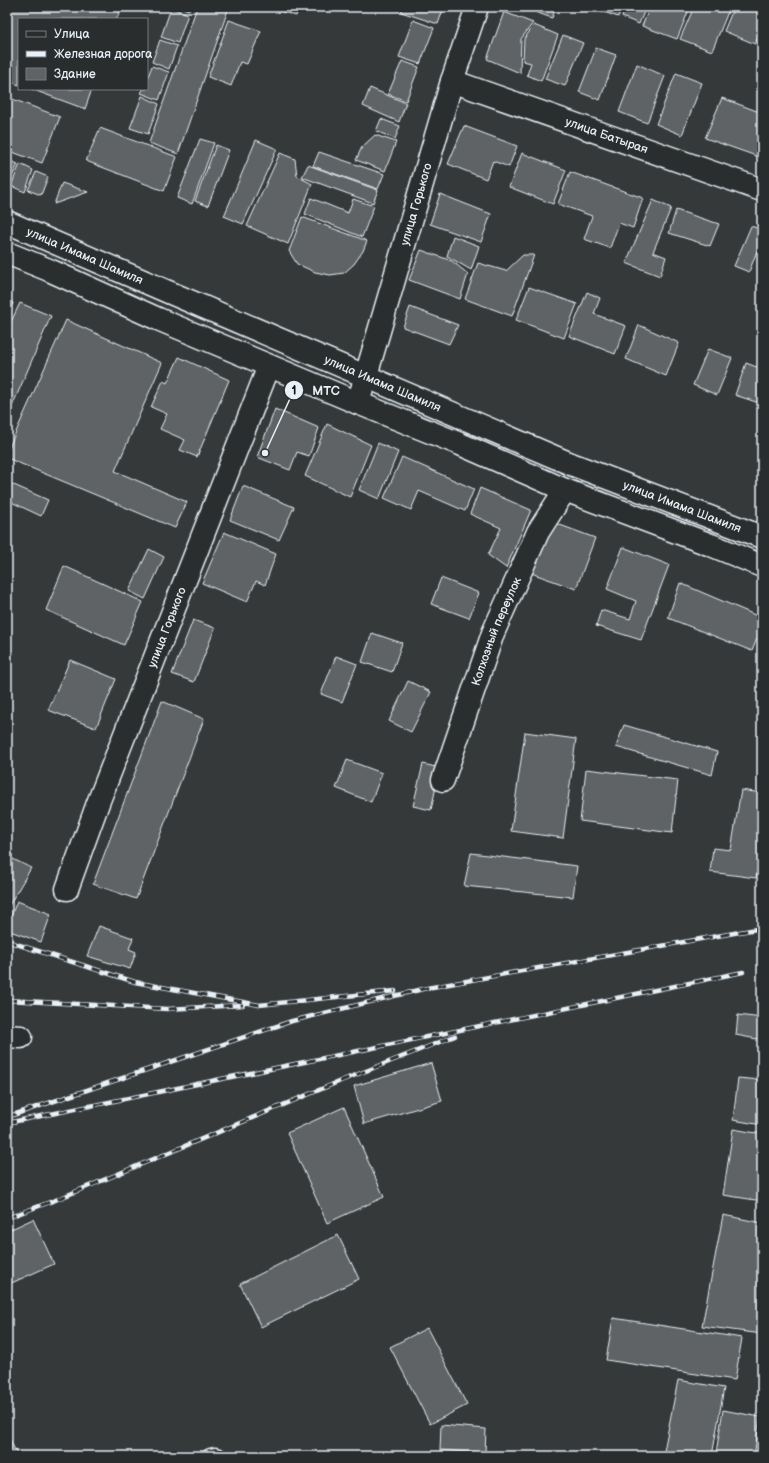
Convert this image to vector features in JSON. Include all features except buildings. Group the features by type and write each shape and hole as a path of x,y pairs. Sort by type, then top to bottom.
{"main road":[{"name":"улица Горького","path":"358,403 452,81 477,7"},
{"name":"улица Батырая","path":"452,81 762,190"},
{"name":"улица Имама Шамиля","path":"7,222 571,464 762,537"},
{"path":"7,253 49,270 158,319 460,444 565,490 762,566"},
{"name":"улица Горького","path":"67,889 98,803 269,366"},
{"name":"Колхозный переулок","path":"443,780 493,633 538,532 565,490"}],"lane":[{"path":"210,1456 219,1456"}],"railway":[{"path":"7,1117 292,1021 427,988 762,928"},
{"path":"7,941 135,982 259,1005 395,991"},
{"path":"7,1123 743,972"},
{"path":"7,1000 167,1009 243,1005"},
{"path":"7,1218 58,1199 343,1080 455,1036"}],"place":[{"name":"МТС","path":"265,453"}]}
